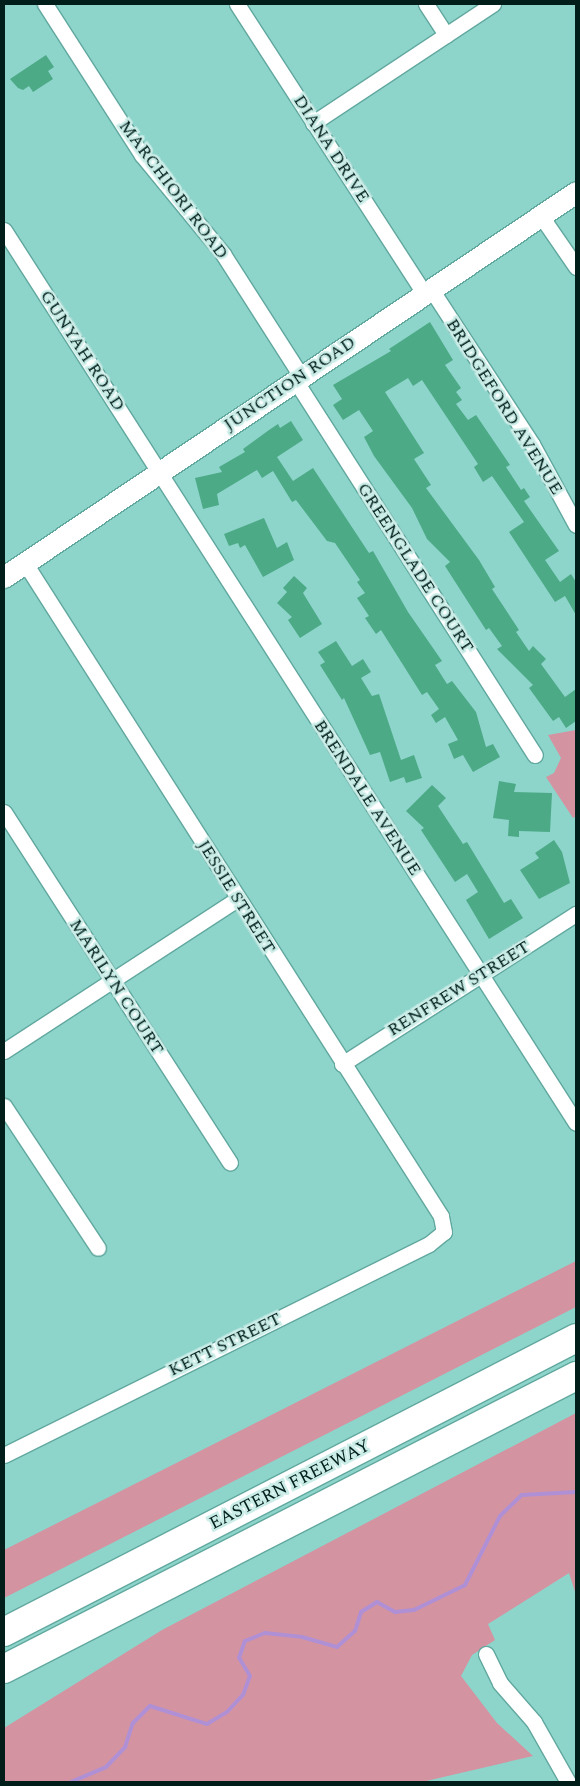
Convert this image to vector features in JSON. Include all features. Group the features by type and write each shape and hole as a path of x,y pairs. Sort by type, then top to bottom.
{"highway":[{"name":"EASTERN FREEWAY","path":"4,1631 576,1338"},
{"name":"EASTERN FREEWAY","path":"4,1669 576,1376"},
{"path":"4,1680 89,1625"}],"street":[{"name":"MARCHIORI ROAD","path":"45,4 142,155 223,254 298,378"},
{"name":"DIANA DRIVE","path":"237,4 314,123 428,291"},
{"path":"426,4 446,35"},
{"path":"314,123 493,4"},
{"name":"JUNCTION ROAD","path":"4,577 576,192"},
{"path":"541,216 576,266"},
{"name":"GUNYAH ROAD","path":"4,230 159,472"},
{"name":"BRIDGEFORD AVENUE","path":"428,291 532,444 576,525"},
{"name":"GREENGLADE COURT","path":"298,378 535,755"},
{"name":"BRENDALE AVENUE","path":"159,472 576,1124"},
{"name":"JESSIE STREET","path":"25,563 342,1064 441,1216 444,1232"},
{"name":"MARILYN COURT","path":"4,812 111,981 230,1162"},
{"path":"4,1051 237,899"},
{"name":"RENFREW STREET","path":"342,1064 576,914"},
{"path":"4,1106 98,1248"},
{"name":"KETT STREET","path":"4,1455 429,1244 444,1232"},
{"path":"486,1654 500,1683 534,1722 568,1782"}],"shaded area":[{"path":"576,730 576,816 573,818 546,777 554,773 561,758 548,735"},
{"path":"576,1261 576,1307 4,1598 4,1550"},
{"path":"576,1413 576,1595 569,1573 488,1624 495,1640 472,1655 461,1676 497,1723 533,1756 422,1782 4,1782 4,1728 162,1630"}],"building":[{"path":"46,55 54,67 48,71 53,79 33,92 29,86 23,90 18,88 10,79"},
{"path":"430,322 453,360 445,365 461,388 456,392 462,400 456,404 468,420 476,415 510,465 506,467 521,490 524,488 530,497 524,501 559,551 545,560 560,582 571,574 576,582 576,615 565,596 555,602 509,532 524,522 492,476 483,482 474,467 478,464 422,380 413,386 408,378 385,392 424,453 414,459 431,485 426,488 479,560 495,587 492,589 519,630 516,632 529,651 533,646 546,659 541,664 565,697 576,689 576,721 566,728 559,717 553,721 529,688 533,685 497,649 502,646 489,628 486,630 445,566 450,562 427,539 412,508 374,456 364,437 373,431 359,410 343,420 333,405 342,399 333,385 391,351 389,349"},
{"path":"291,421 303,440 277,457 293,481 313,468 369,553 373,551 408,612 442,661 435,665 447,684 452,681 476,712 486,747 493,744 500,757 473,772 463,755 454,759 448,744 458,740 445,717 436,723 431,715 439,709 427,692 422,695 381,630 376,634 365,618 369,616 357,598 365,593 357,582 360,580 335,543 327,541 296,500 292,502 273,471 262,478 257,470 217,494 219,505 203,509 195,478 222,472 219,467 245,452 243,449 278,424 280,428"},
{"path":"264,518 277,548 287,542 294,560 263,577 245,545 240,548 238,543 229,546 224,534"},
{"path":"294,576 307,588 303,593 322,624 300,638 288,620 292,617 277,603 287,592 283,588"},
{"path":"336,641 352,666 363,659 371,672 361,678 372,696 379,694 401,760 414,755 422,778 406,783 404,777 390,782 380,752 370,755 344,698 342,700 320,665 325,662 318,652"},
{"path":"499,781 516,784 514,792 552,793 550,832 519,831 519,837 508,836 509,820 493,818"},
{"path":"432,785 446,798 438,806 463,844 467,842 504,903 511,899 523,918 489,939 466,900 478,892 467,874 455,882 421,830 424,828 406,811"},
{"path":"554,840 562,852 570,883 539,899 520,870 539,858 535,853"}],"waterway":[{"path":"71,1782 106,1767 125,1747 133,1723 150,1706 207,1724 227,1712 243,1695 250,1676 239,1658 245,1641 265,1633 302,1637 337,1647 355,1631 361,1612 377,1602 395,1612 414,1610 465,1585 500,1516 522,1495 576,1492"}]}
